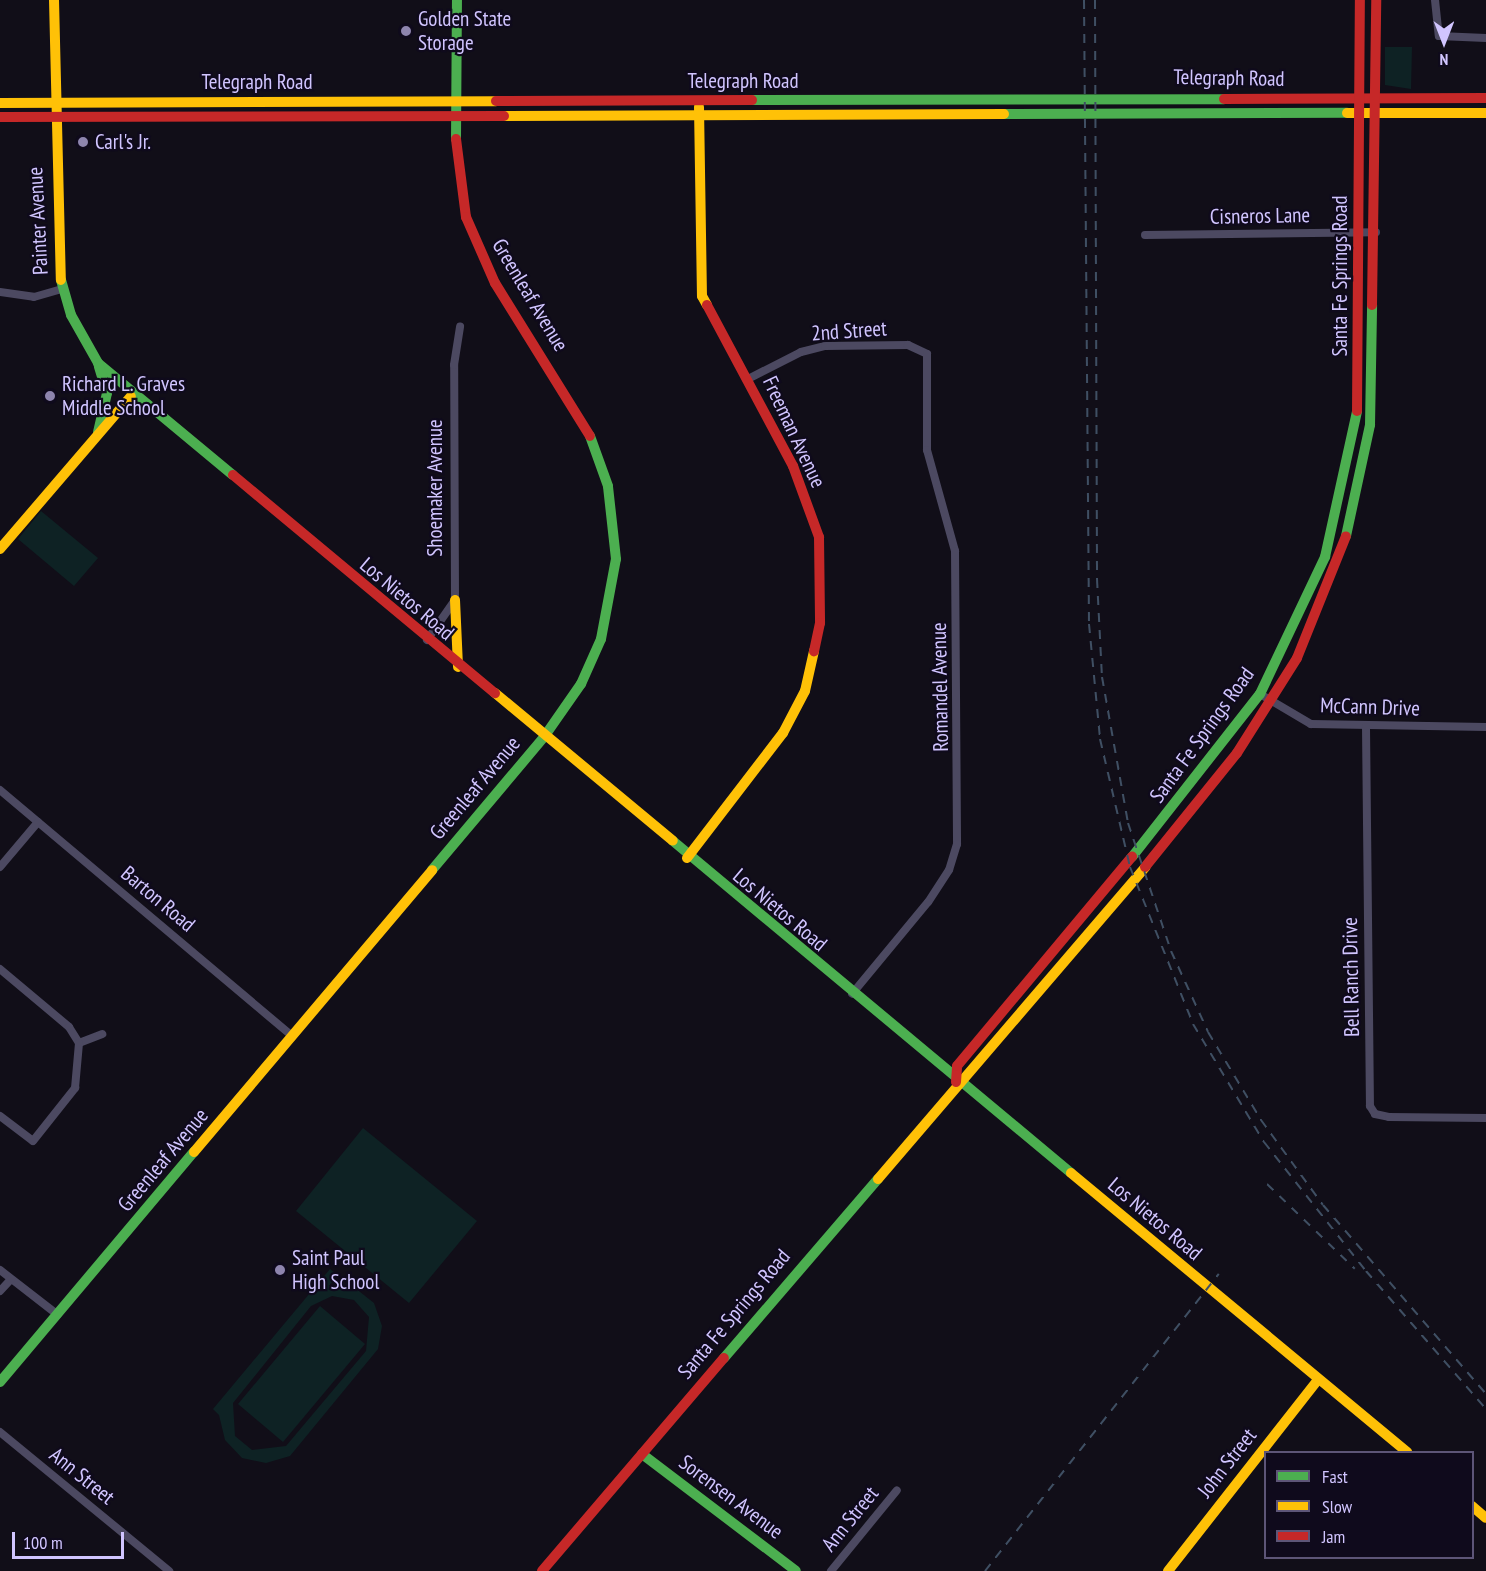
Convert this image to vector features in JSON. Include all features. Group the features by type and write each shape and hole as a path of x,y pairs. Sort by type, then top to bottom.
{"main road":[{"name":"Painter Avenue","path":"54,0 54,239 62,289 98,363 130,396"},
{"path":"456,116 457,0"},
{"name":"Santa Fe Springs Road","path":"956,1082 957,1066 1023,991 1260,694 1314,585 1350,460 1360,356 1360,0"},
{"name":"Santa Fe Springs Road","path":"542,1571 956,1082 970,1076 1209,790 1273,700 1314,624 1360,485 1374,391 1376,0"},
{"name":"Telegraph Road","path":"0,103 1486,98"},
{"name":"Freeman Avenue","path":"687,858 783,733 805,691 820,623 819,537 793,466 702,296 700,100"},
{"path":"302,101 302,117"},
{"name":"Telegraph Road","path":"0,117 1486,113"},
{"name":"Greenleaf Avenue","path":"0,1382 544,737 581,684 601,639 613,592 614,519 605,473 586,425 476,246 458,175 456,116"},
{"path":"97,435 107,393 98,363"},
{"path":"0,549 130,396"},
{"name":"Los Nietos Road","path":"130,396 544,737 956,1082 1406,1451"},
{"path":"455,600 458,667"},
{"path":"1023,991 1033,1000"},
{"name":"John Street","path":"1167,1571 1318,1380"},
{"name":"Sorensen Avenue","path":"642,1454 792,1570"},
{"path":"1474,1507 1486,1518"}],"street":[{"path":"1435,0 1439,36 1486,38"},
{"name":"Cisneros Lane","path":"1145,235 1376,232"},
{"path":"0,292 34,297 62,289"},
{"name":"Shoemaker Avenue","path":"455,600 454,365 460,326"},
{"name":"2nd Street","path":"748,379 801,352 825,346 922,348"},
{"name":"Romandel Avenue","path":"851,995 928,902 949,870 957,844 955,552 927,450 928,364 922,348"},
{"path":"426,641 455,600"},
{"name":"McCann Drive","path":"1260,694 1311,724 1366,728 1486,727"},
{"name":"Bell Ranch Drive","path":"1366,728 1370,1106 1375,1114 1389,1117 1486,1118"},
{"name":"Barton Road","path":"0,790 292,1036"},
{"path":"0,867 38,822"},
{"path":"0,969 69,1027 79,1043 75,1088 33,1141 0,1116"},
{"path":"79,1043 102,1034"},
{"path":"0,1270 58,1315"},
{"path":"0,1292 11,1279"},
{"name":"Ann Street","path":"0,1432 169,1571"},
{"name":"Ann Street","path":"831,1571 897,1490"}],"green space":[{"path":"1385,47 1412,47 1411,89 1385,85"},
{"path":"41,511 98,558 74,586 18,539"},
{"path":"363,1128 477,1221 409,1303 296,1211"},
{"path":"330,1269 338,1275 329,1286 355,1288 374,1303 382,1326 378,1349 290,1456 266,1463 242,1458 225,1440 219,1415 213,1409","holes":["332,1296 354,1300 369,1317 366,1351 286,1446 252,1450 235,1436 233,1403 311,1306"]},
{"path":"320,1306 365,1344 283,1442 238,1404"}],"railway":[{"path":"1084,0 1089,624 1100,739 1130,867 1193,1024 1264,1142 1366,1271 1486,1409"},
{"path":"1095,0 1097,579 1102,677 1128,823 1171,951 1208,1032 1261,1120 1323,1205 1486,1394"},
{"path":"1267,1184 1355,1269"},
{"path":"985,1571 1219,1274"}],"traffic: fast":[{"path":"456,139 457,0"},
{"path":"752,100 1224,99"},
{"path":"1004,114 1347,113"},
{"path":"61,280 71,315 98,363 233,475"},
{"path":"1346,536 1370,425 1372,305"},
{"path":"98,432 107,393 99,366"},
{"path":"1132,857 1260,694 1325,557 1357,411"},
{"path":"432,870 544,737 581,684 601,639 616,559 608,486 590,436"},
{"path":"673,841 1071,1173"},
{"path":"0,1382 194,1152"},
{"path":"724,1358 878,1179"},
{"path":"642,1454 796,1571"}],"traffic: slow":[{"path":"54,0 61,280"},
{"path":"0,103 496,101"},
{"path":"699,107 702,296 707,305"},
{"path":"1347,113 1486,113"},
{"path":"504,116 1004,114"},
{"path":"0,549 131,396"},
{"path":"455,600 458,667"},
{"path":"687,858 783,733 805,691 814,651"},
{"path":"495,693 673,841"},
{"path":"878,1179 1145,867"},
{"path":"194,1152 432,870"},
{"path":"1071,1173 1406,1451"},
{"path":"1168,1571 1318,1380"},
{"path":"1474,1508 1486,1518"}],"traffic: jam":[{"path":"1357,411 1360,0"},
{"path":"1372,305 1376,0"},
{"path":"1224,99 1486,98"},
{"path":"496,101 752,100"},
{"path":"0,117 504,116"},
{"path":"456,139 466,217 495,283 590,436"},
{"path":"707,305 793,466 819,537 820,623 814,651"},
{"path":"233,475 495,693"},
{"path":"1145,867 1237,753 1297,658 1346,536"},
{"path":"956,1082 957,1066 1132,857"},
{"path":"542,1571 724,1358"}],"place":[{"name":"Golden State Storage","path":"406,31"},
{"name":"Carl's Jr.","path":"83,142"},
{"name":"Richard L. Graves Middle School","path":"50,396"},
{"name":"Saint Paul High School","path":"280,1270"}]}
